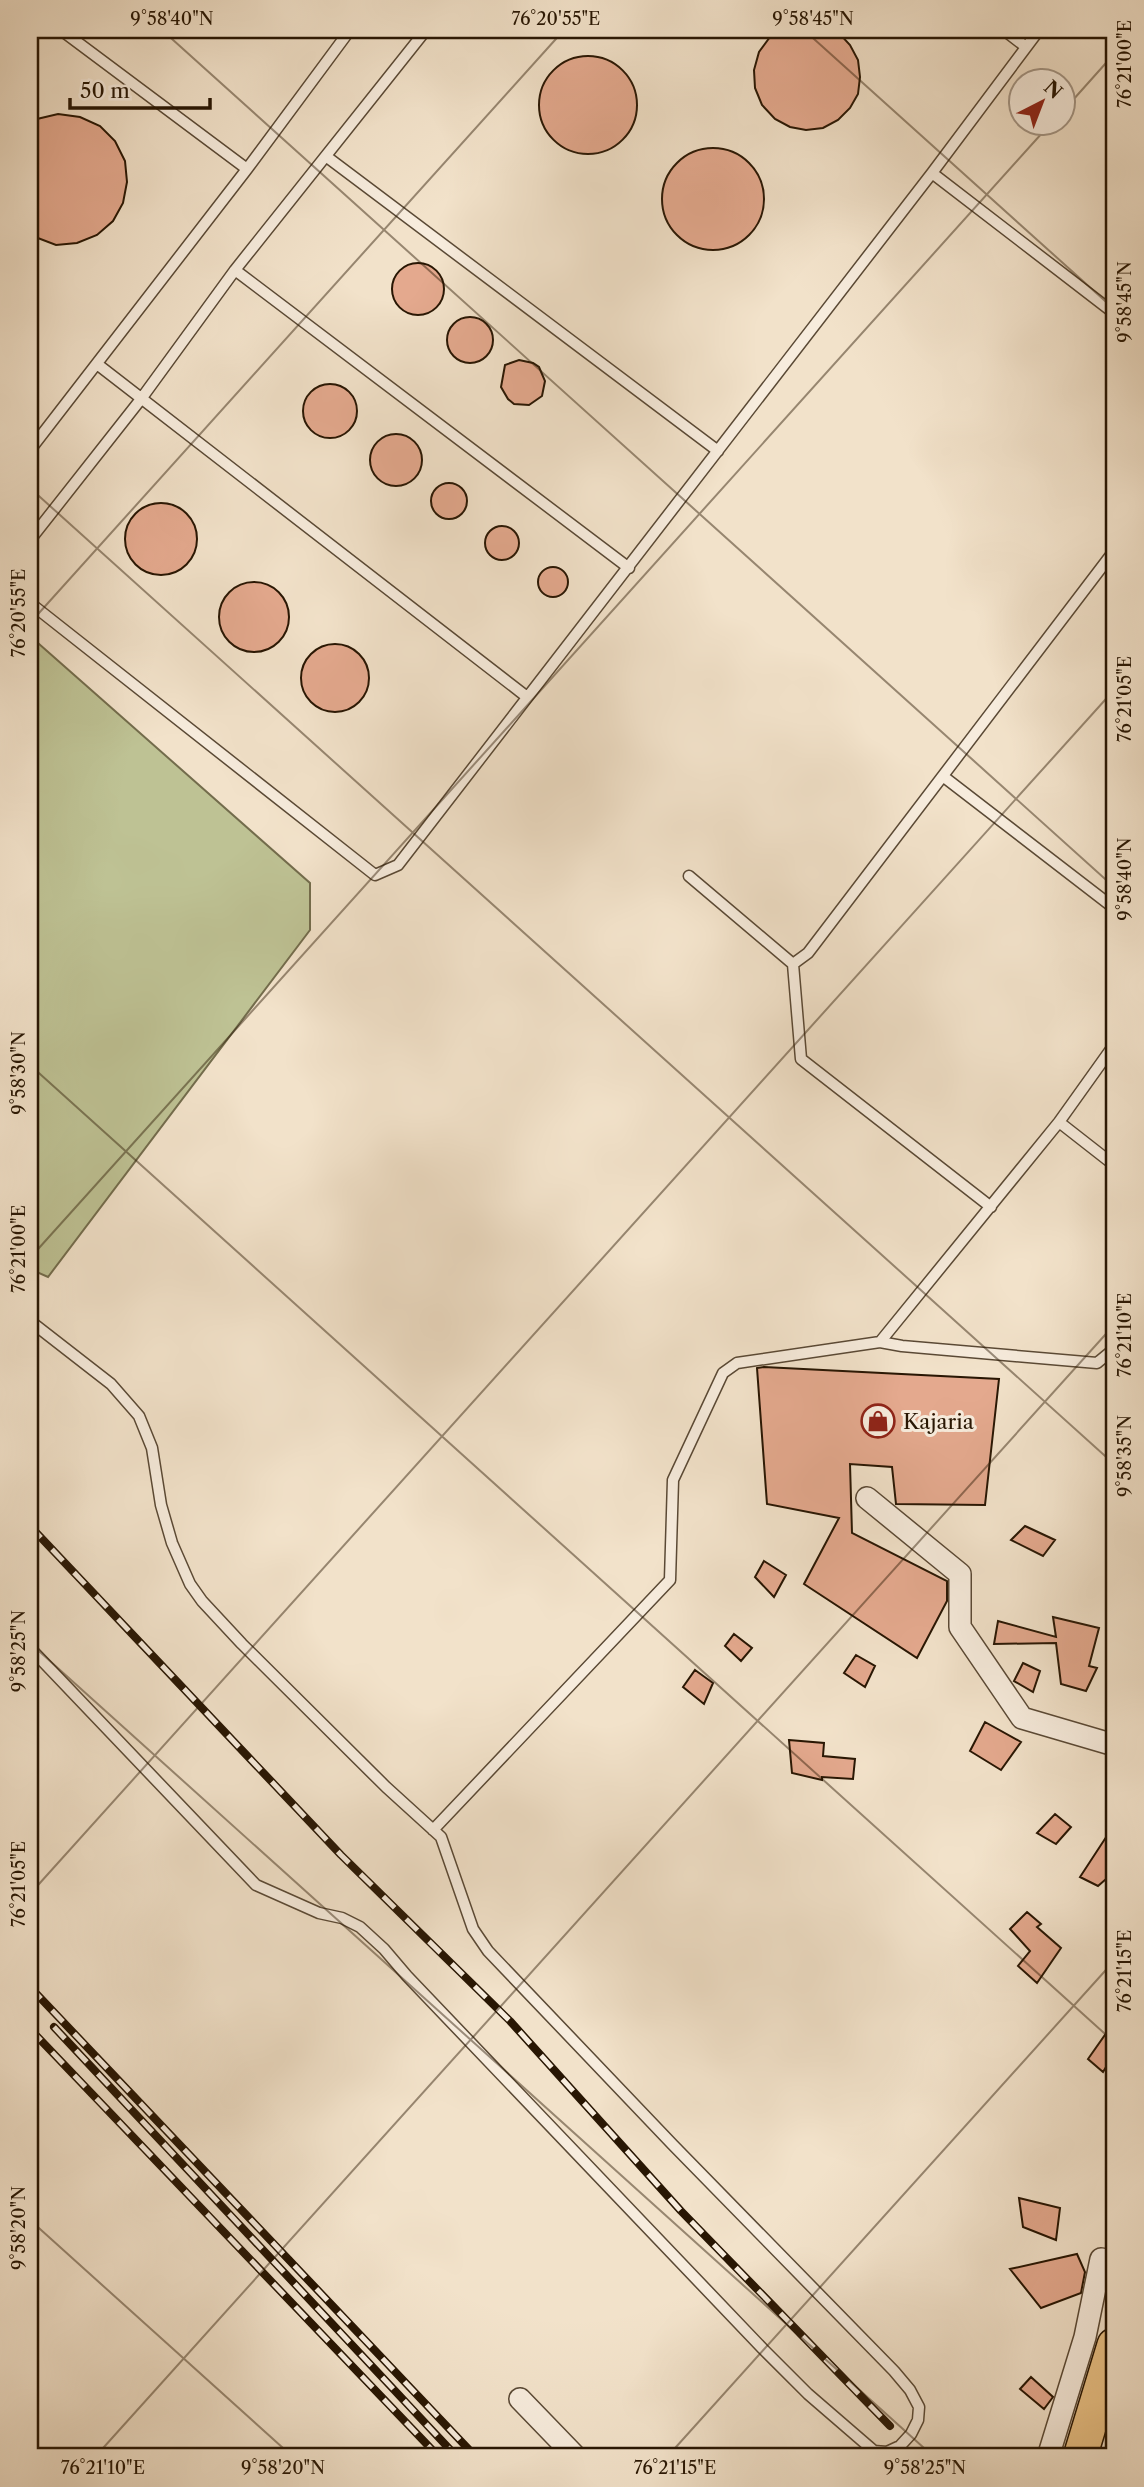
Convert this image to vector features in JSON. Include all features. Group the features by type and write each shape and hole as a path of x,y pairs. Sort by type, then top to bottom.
{"main road":[{"path":"1080,2457 1114,2345"}],"street":[{"path":"867,1499 960,1574 960,1627 1022,1718 1114,1745"},
{"path":"1048,2457 1085,2337 1101,2259 1114,2261"},
{"path":"520,2399 576,2457"}],"lane":[{"path":"61,30 247,169"},
{"path":"30,450 247,169 350,30"},
{"path":"30,540 141,399 235,270 426,30"},
{"path":"1004,30 1026,47"},
{"path":"30,603 375,874 398,865 629,568 1039,30"},
{"path":"327,157 718,451"},
{"path":"932,173 1114,313"},
{"path":"235,270 629,568"},
{"path":"97,364 527,697"},
{"path":"793,964 808,953 1114,551"},
{"path":"944,777 1114,908"},
{"path":"688,876 793,964 801,1059 991,1207"},
{"path":"880,1342 1059,1122 1114,1045"},
{"path":"1059,1122 1114,1166"},
{"path":"30,1321 111,1384 139,1416 152,1448 161,1505 172,1543 181,1566 202,1601 242,1644 441,1837 472,1929 488,1951 894,2371 919,2407 918,2420 911,2434 900,2446 887,2452 874,2451 808,2394 598,2179 384,1949 360,1927 342,1918 319,1913 256,1885 30,1648"},
{"path":"433,1830 670,1580 673,1480 723,1373 737,1363 880,1342 1097,1363 1114,1349"}],"green space":[{"path":"30,636 310,883 310,930 48,1277 30,1269"}],"building":[{"path":"781,30 832,30 839,33 850,45 858,60 858,94 850,108 838,120 823,128 806,130 790,127 775,119 762,105 755,88 754,70 759,52 770,37"},
{"path":"588,56 607,60 623,70 633,86 637,105 633,124 623,140 607,150 588,154 569,150 553,140 543,124 539,105 543,86 553,70 569,60"},
{"path":"58,114 80,117 100,126 115,141 125,161 127,182 123,203 113,221 97,235 77,243 56,245 30,235 30,123"},
{"path":"713,148 733,151 756,170 761,179 764,199 761,219 742,242 733,247 713,250 693,247 670,228 665,219 662,199 665,179 684,156 693,151"},
{"path":"418,263 428,265 436,271 442,279 442,299 436,307 428,313 418,315 408,313 400,307 394,299 392,289 394,279 400,271 408,265"},
{"path":"470,317 487,323 493,340 487,357 470,363 453,357 447,340 453,323"},
{"path":"519,360 539,367 545,381 542,396 529,405 514,404 501,387 505,365"},
{"path":"330,384 349,392 357,411 349,430 330,438 311,430 303,411 311,392"},
{"path":"396,434 406,436 414,442 420,450 420,470 414,478 406,484 396,486 386,484 378,478 372,470 370,460 372,450 378,442 386,436"},
{"path":"449,483 462,488 467,501 462,514 449,519 436,514 431,501 436,488"},
{"path":"161,503 181,509 191,519 197,539 191,559 181,569 161,575 141,569 131,559 125,539 131,519 141,509"},
{"path":"502,526 514,531 519,543 514,555 502,560 490,555 485,543 490,531"},
{"path":"553,567 563,572 568,582 563,592 553,597 543,592 538,582 543,572"},
{"path":"254,582 273,588 283,598 289,617 283,636 273,646 254,652 235,646 225,636 219,617 225,598 235,588"},
{"path":"335,644 348,647 359,654 366,665 369,678 366,691 359,702 348,709 335,712 322,709 311,702 304,691 301,678 304,665 311,654 322,647"},
{"name":"Kajaria","path":"757,1368 999,1379 985,1505 896,1504 892,1467 850,1464 852,1533 947,1581 947,1601 917,1658 804,1584 839,1518 767,1504"},
{"path":"1025,1526 1055,1540 1043,1556 1011,1540"},
{"path":"764,1561 786,1575 774,1597 755,1577"},
{"path":"1053,1617 1099,1628 1089,1666 1097,1668 1086,1691 1061,1684 1056,1643 994,1644 998,1621 1056,1637"},
{"path":"734,1634 752,1648 741,1661 725,1646"},
{"path":"856,1655 875,1666 865,1687 844,1673"},
{"path":"1023,1663 1040,1671 1033,1692 1014,1681"},
{"path":"695,1670 713,1683 704,1704 683,1687"},
{"path":"985,1722 1021,1742 1001,1770 970,1751"},
{"path":"789,1740 824,1743 823,1756 855,1759 853,1779 822,1777 822,1780 792,1773"},
{"path":"1055,1814 1071,1827 1056,1844 1037,1833"},
{"path":"1114,1825 1114,1887 1106,1879 1098,1886 1080,1877"},
{"path":"1027,1912 1041,1924 1037,1927 1061,1948 1037,1983 1018,1966 1030,1951 1010,1929"},
{"path":"1114,2022 1114,2054 1103,2072 1088,2059"},
{"path":"1019,2198 1060,2208 1056,2240 1023,2227"},
{"path":"1077,2254 1085,2272 1081,2293 1041,2308 1010,2269"},
{"path":"1031,2377 1053,2397 1044,2409 1020,2389"}],"railway":[{"path":"30,1526 341,1855 510,2021 681,2211 890,2426"},
{"path":"30,1987 476,2457"},
{"path":"54,2027 457,2457"},
{"path":"30,2029 439,2457"}],"place":[{"name":"Kajaria","path":"878,1421"}]}
